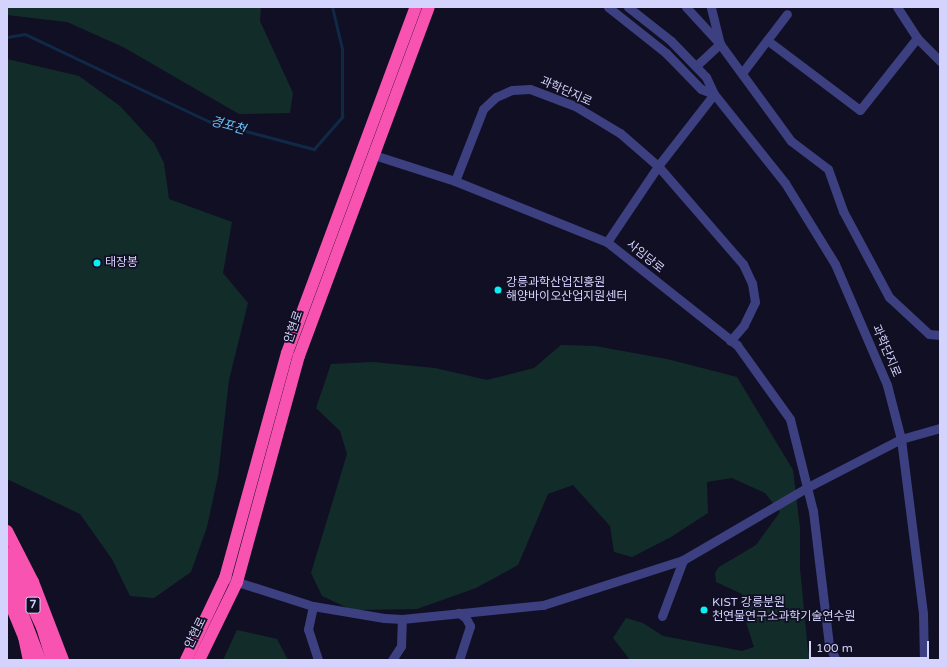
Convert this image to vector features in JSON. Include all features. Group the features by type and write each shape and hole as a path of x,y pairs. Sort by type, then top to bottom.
{"highway":[{"name":"안현로","path":"186,660 231,580 287,353 361,150 416,7"},
{"name":"안현로","path":"199,660 231,580 299,356 430,7"},
{"path":"361,150 374,155"},
{"path":"7,531 33,582 63,660"},
{"name":"7","path":"7,552 42,626 52,660"},
{"path":"7,573 40,660"},
{"path":"7,596 24,637 30,660"}],"street":[{"name":"과학단지로","path":"608,7 666,53 700,89 714,94"},
{"name":"과학단지로","path":"628,7 671,41 706,77 714,94 785,183 835,264 887,384 901,438 923,614 924,660"},
{"path":"686,7 720,44 791,141 828,169 843,211 889,297 929,334 940,335"},
{"path":"711,7 720,44"},
{"path":"897,7 918,38 940,62"},
{"path":"742,73 787,14"},
{"path":"767,40 860,110 918,38"},
{"path":"696,66 720,44"},
{"name":"과학단지로","path":"455,181 484,109 496,97 512,90 530,89 575,106 620,133 658,166 743,264 752,283 755,302 744,325 730,341"},
{"path":"607,242 658,166 714,94"},
{"name":"사임당로","path":"374,155 455,181 607,242 730,341 737,345 790,419 808,487"},
{"path":"231,580 313,606 402,619 543,605 684,560 808,487 901,438 940,428"},
{"path":"808,487 829,645 836,660"},
{"path":"662,616 684,560"},
{"path":"313,606 308,628 318,660"},
{"path":"459,613 466,618 470,626 459,660"},
{"path":"392,660 401,646 402,619"}],"green space":[{"path":"7,7 261,7 260,21 293,93 290,113 239,114 123,47 67,22 7,15"},
{"path":"7,59 79,76 120,106 154,143 164,163 169,199 232,222 223,273 248,303 229,380 218,476 207,527 191,572 154,598 130,596 112,559 80,514 7,479"},
{"path":"561,345 595,346 667,359 737,377 793,470 800,528 800,568 808,651 813,660 630,660 613,638 626,618 643,623 663,636 742,651 754,647 744,616 742,594 716,582 715,573 719,567 756,545 780,512 765,493 732,478 707,482 708,513 671,537 632,557 614,552 610,526 573,485 548,494 518,565 476,588 417,609 352,610 322,596 311,573 347,454 340,431 316,408 331,364 373,362 435,368 487,380 534,368"},
{"path":"237,630 277,639 288,660 223,660"}],"waterway":[{"name":"경포천","path":"7,37 25,34 208,121 314,149 342,117 342,49 332,7"}],"place":[{"name":"태장봉","path":"97,263"},
{"name":"강릉과학산업진흥원 해양바이오산업지원센터","path":"498,290"},
{"name":"KIST 강릉분원 천연물연구소과학기술연수원","path":"704,610"}]}
